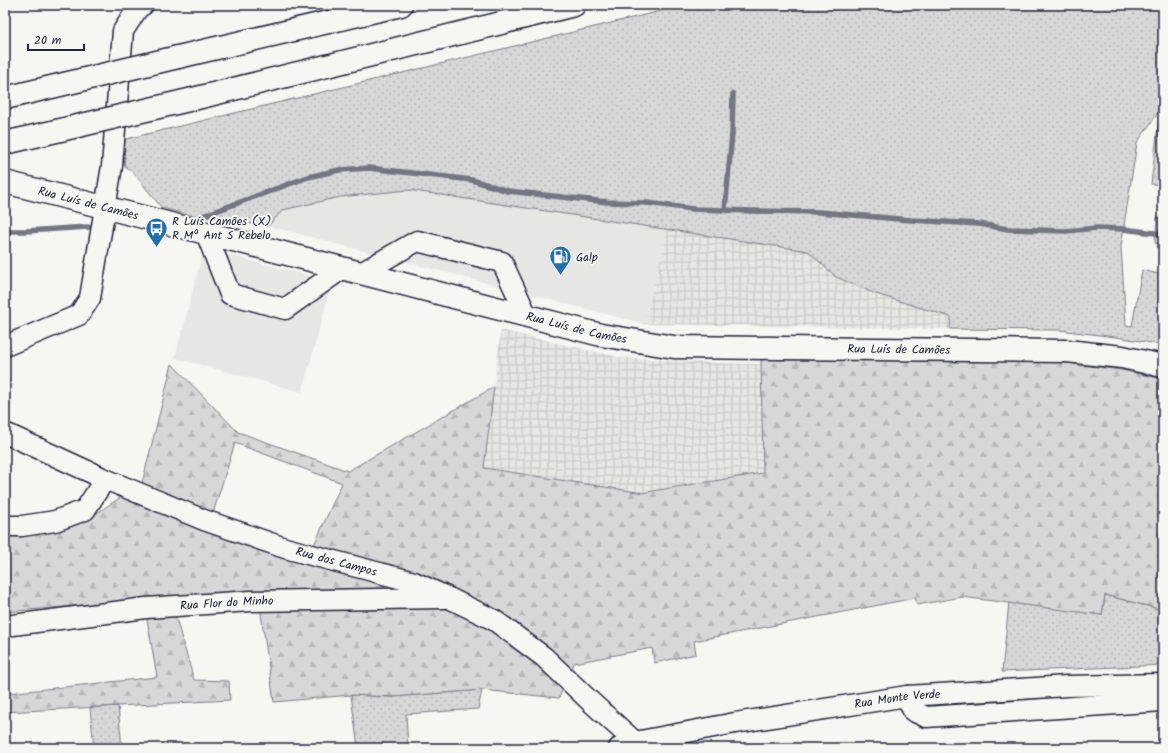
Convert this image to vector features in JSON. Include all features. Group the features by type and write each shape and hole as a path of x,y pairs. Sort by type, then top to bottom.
{"main road":[{"path":"5,98 401,5"},
{"path":"5,143 193,99 574,5"},
{"name":"Rua Luís de Camões","path":"5,182 206,232 601,335 674,347 1067,351 1122,357 1163,366"}],"street":[{"path":"5,346 78,315 90,298 112,166 123,31 138,8 143,5"},
{"path":"206,232 230,294 285,309 352,271 417,241 502,262 527,316"},
{"name":"Rua dos Campos","path":"5,433 105,479 204,520 285,548 414,582 494,620 544,657 591,702 627,745"},
{"path":"5,526 22,526 55,521 85,510 105,479"},
{"name":"Rua Flor do Minho","path":"5,626 146,608 251,601 449,598"},
{"name":"Rua Monte Verde","path":"627,745 735,723 907,696 1067,686 1163,684"},
{"path":"907,696 912,711 926,717 1163,701"}],"shaded area":[{"name":"Galp","path":"408,190 668,229 644,324 268,226 283,210 340,197"},
{"path":"668,229 808,251 836,277 876,294 951,317 950,329 644,324"},
{"path":"204,248 332,282 302,392 175,358"},
{"path":"501,330 618,357 761,364 763,473 643,493 484,468"}],"green space":[{"path":"686,5 1163,5 1163,185 1151,184 1160,110 1137,143 1121,247 1126,325 1132,326 1142,270 1163,275 1163,345 1123,338 1059,330 950,329 951,317 876,294 836,277 808,251 408,190 340,197 283,210 268,226 189,215 162,208 132,171 125,167 122,140"},
{"path":"1157,217 1163,217 1163,245 1155,243"},
{"path":"761,358 1000,359 1058,362 1121,370 1163,379 1163,610 1105,595 1102,615 962,597 917,605 915,598 694,641 696,654 654,663 652,648 574,663 559,698 482,690 392,697 351,695 274,702 258,593 131,601 5,612 5,533 62,528 97,513 142,483 172,364 238,432 348,471 494,387 484,468 643,493 763,473","holes":["235,443 342,483 306,563 208,529"]},
{"path":"1105,595 1163,610 1163,665 1002,672 1009,602 1102,615"},
{"path":"175,615 194,680 229,681 230,700 5,712 5,679 8,693 157,677 147,619"},
{"path":"482,690 478,709 406,714 408,748 358,748 351,695 392,697"},
{"path":"118,706 122,748 94,748 90,708"}],"waterway":[{"path":"725,210 732,134 733,94"},
{"path":"197,218 308,177 339,170 369,168 472,180 508,191 607,202 647,203 693,209 819,212 979,224 1008,229 1065,231 1097,228 1123,229 1163,234"},
{"path":"5,231 88,227"}],"place":[{"name":"R Luís Camões (X) R Mª Ant S Rebelo","path":"157,248"},
{"name":"Galp","path":"560,276"}]}
